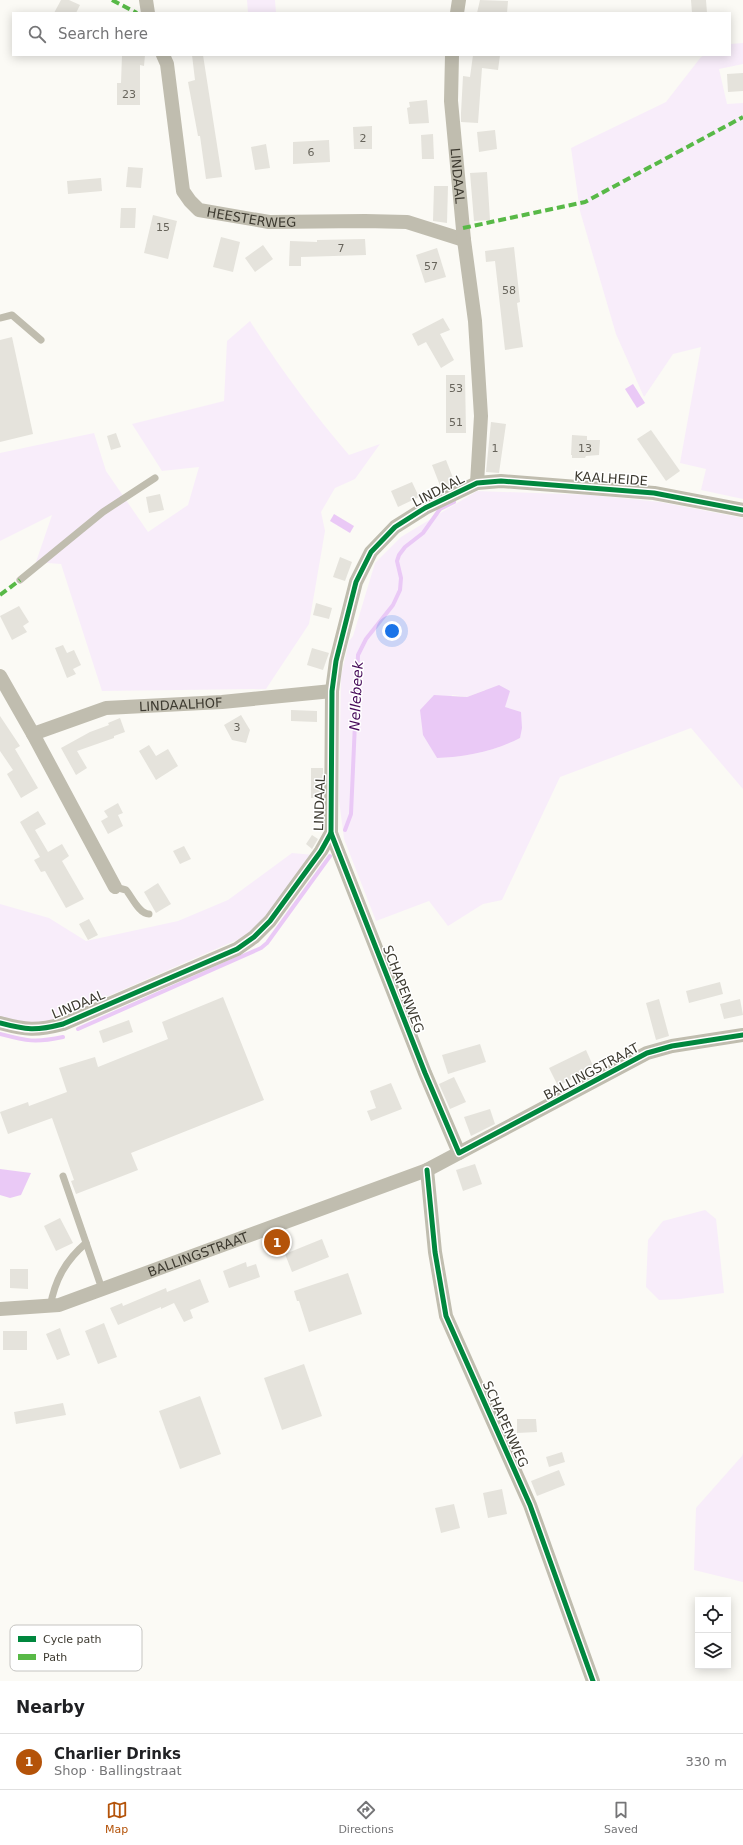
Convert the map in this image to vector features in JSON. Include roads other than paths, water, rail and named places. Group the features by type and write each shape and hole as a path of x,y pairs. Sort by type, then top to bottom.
{"street":[{"path":"146,0 148,12"},
{"path":"457,12 459,0"},
{"name":"HEESTERWEG","path":"163,56 167,64 183,191 190,201 200,210 269,222 407,222 464,240"},
{"name":"LINDAAL","path":"0,1023 26,1030 45,1029 63,1024 237,949 254,937 270,921 321,851 331,833 332,691 336,661 346,616 356,582 371,552 395,527 425,508 477,483 481,416 474,321 464,240 451,101 452,56"},
{"name":"KAALHEIDE","path":"477,483 501,481 654,493 743,510"},
{"path":"0,676 33,734 115,887"},
{"name":"LINDAALHOF","path":"33,734 106,708 222,702 332,691"},
{"name":"SCHAPENWEG","path":"331,833 425,1073 459,1152"},
{"name":"BALLINGSTRAAT","path":"0,1309 50,1307 427,1170 648,1053 672,1046 743,1034"},
{"name":"SCHAPENWEG","path":"427,1170 435,1252 446,1316 530,1505 593,1681"}],"lane":[{"path":"0,318 12,315 41,340"},
{"path":"20,580 103,512 155,478"},
{"path":"115,887 126,890 140,910 145,914 148,914"},
{"path":"63,1176 102,1289"},
{"path":"50,1307 53,1289 62,1269 75,1253 86,1243"}],"waterway":[{"name":"Nellebeek","path":"345,830 351,814 358,655 366,639 393,605 400,590 401,578 397,561 399,555 405,547 423,533 440,509 454,502"},
{"name":"Nellebeek","path":"78,1029 261,948 267,943 330,856"},
{"name":"Nellebeek","path":"0,1034 38,1041 63,1037"}],"place":[{"name":"Charlier Drinks","path":"277,1242"}]}
